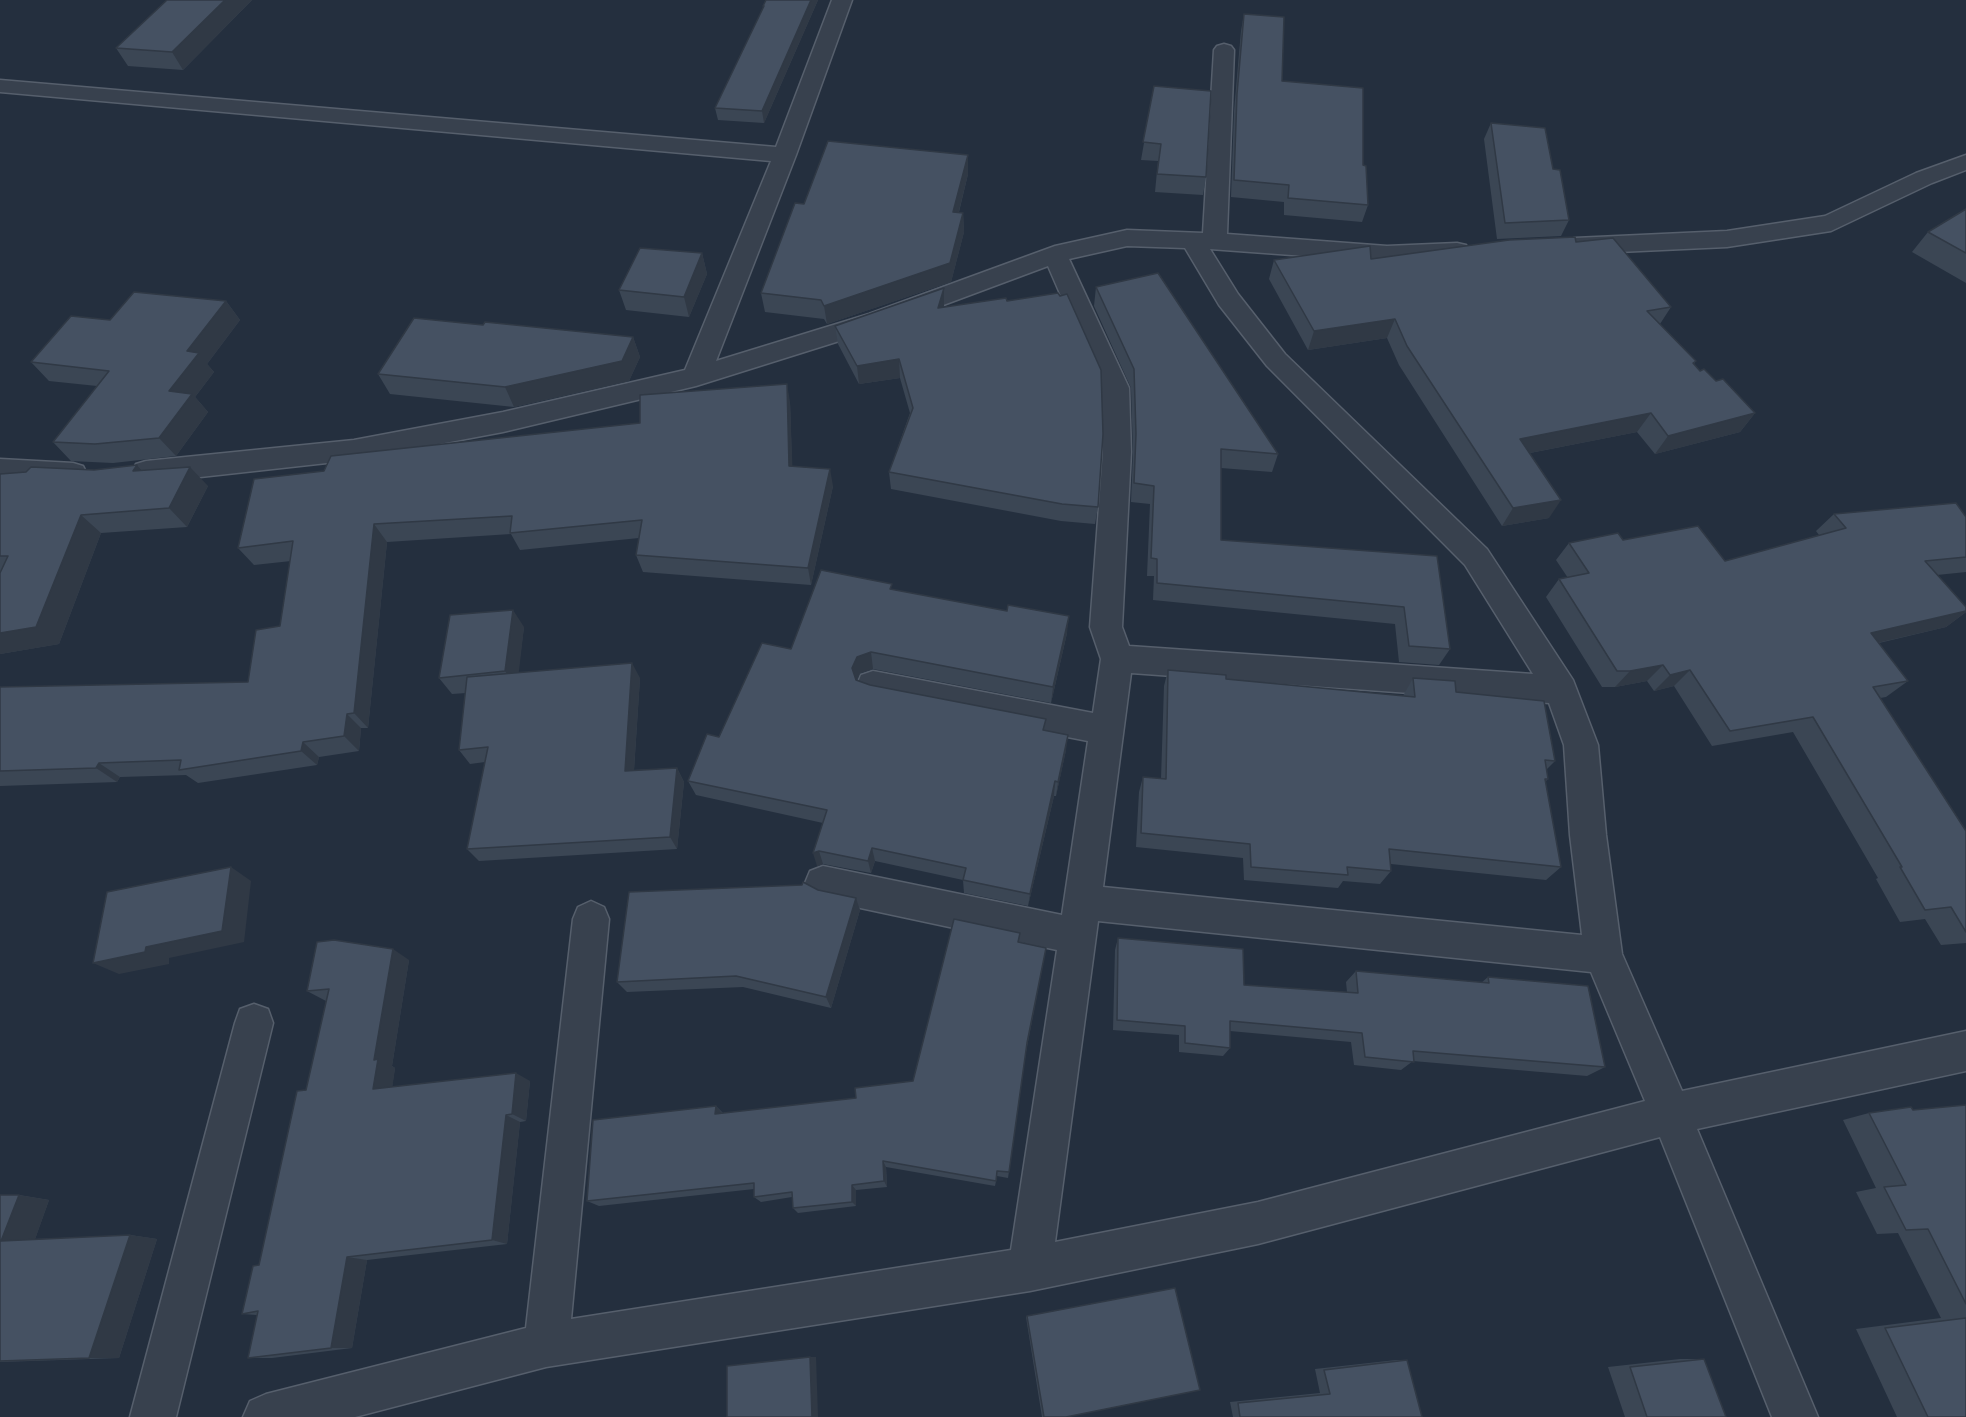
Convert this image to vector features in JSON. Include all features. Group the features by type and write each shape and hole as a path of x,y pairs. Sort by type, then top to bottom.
{"street":[{"path":"696,377 785,155 842,0"},
{"path":"1224,50 1204,240 1228,299 1276,360 1476,557 1561,690 1581,745 1588,835 1603,955 1671,1114 1794,1417"},
{"path":"0,86 785,155"},
{"path":"1551,247 1726,239 1831,223 1924,178 1966,162"},
{"path":"0,470 113,475 354,450 503,422 696,377 878,320 1055,254 1127,238 1204,240 1388,254 1481,250"},
{"path":"1030,1269 1078,919 1117,659 1106,627 1117,452 1115,388 1055,254"},
{"path":"1117,659 1561,690"},
{"path":"873,685 1106,730"},
{"path":"823,883 1078,919 1603,955"},
{"path":"546,1345 591,919"},
{"path":"153,1417 254,1023"},
{"path":"266,1417 546,1345 1030,1269 1258,1223 1671,1114 1966,1051"}],"building":[{"path":"167,0 225,0 172,52 116,48"},
{"path":"766,0 811,0 762,111 715,108 764,6"},
{"path":"1244,14 1284,17 1282,81 1363,88 1363,165 1366,166 1368,205 1288,198 1289,185 1234,180 1237,94"},
{"path":"1154,86 1211,91 1206,177 1157,174 1161,144 1143,142"},
{"path":"1491,123 1545,128 1553,169 1560,170 1569,220 1505,223"},
{"path":"828,141 968,155 953,212 963,213 950,263 824,306 821,300 761,293 795,203 804,204"},
{"path":"1966,209 1966,253 1928,232"},
{"path":"1575,237 1576,242 1613,238 1671,307 1647,311 1696,361 1693,363 1700,371 1704,369 1716,381 1723,379 1755,413 1668,436 1651,413 1520,439 1561,500 1513,508 1407,346 1395,319 1314,331 1274,260 1370,246 1371,259 1509,240"},
{"path":"640,248 702,253 684,297 619,290"},
{"path":"1158,273 1278,454 1221,449 1221,540 1437,556 1450,649 1409,646 1404,607 1157,583 1157,559 1151,558 1154,486 1134,483 1136,434 1134,369 1096,287"},
{"path":"944,288 938,308 1006,298 1007,301 1058,293 1060,296 1067,294 1101,370 1103,434 1098,507 1062,504 889,472 913,408 899,359 857,366 835,326"},
{"path":"134,292 226,301 187,351 199,353 169,391 192,394 159,438 95,444 53,442 109,371 31,362 71,316 110,320"},
{"path":"414,318 483,325 485,322 633,337 622,361 505,387 378,374"},
{"path":"787,384 789,466 830,469 808,568 636,555 642,520 510,533 512,516 374,524 354,713 347,714 344,736 303,742 301,751 179,770 181,760 99,763 96,768 0,771 0,687 248,682 256,630 280,626 293,541 238,548 254,479 324,471 331,456 640,423 640,395"},
{"path":"137,465 133,471 190,467 169,508 81,515 36,627 0,633 0,573 8,556 0,556 0,474 26,472 31,467 94,470"},
{"path":"1956,503 1966,517 1966,557 1925,561 1966,607 1966,611 1871,633 1908,681 1873,687 1966,831 1966,932 1951,907 1925,910 1813,717 1730,731 1690,670 1670,675 1663,665 1617,671 1559,579 1589,573 1569,543 1618,533 1623,540 1698,526 1725,561 1846,528 1834,514"},
{"path":"821,570 892,584 890,589 1007,611 1008,605 1069,616 1053,687 871,652 857,657 852,668 856,680 870,685 1046,719 1043,730 1068,735 1058,782 1055,781 1030,894 963,880 966,868 872,848 868,861 819,851 813,853 827,810 688,781 707,734 719,737 762,643 791,649"},
{"path":"513,610 505,671 439,678 450,615"},
{"path":"632,663 625,771 677,768 670,837 467,849 488,747 459,750 467,677"},
{"path":"1168,670 1226,675 1226,679 1415,697 1413,678 1455,681 1456,692 1544,701 1555,761 1545,760 1548,779 1545,779 1561,867 1389,849 1391,871 1347,867 1348,875 1251,867 1250,844 1141,833 1143,777 1166,779"},
{"path":"231,867 222,931 146,947 145,952 93,963 107,892"},
{"path":"803,882 818,890 856,898 826,997 736,976 617,982 629,892 802,885"},
{"path":"954,919 1020,933 1018,942 1046,948 1027,1043 1009,1172 997,1171 996,1181 883,1161 884,1181 852,1185 852,1202 793,1208 792,1192 754,1197 754,1183 587,1201 593,1120 716,1106 715,1114 856,1098 855,1088 913,1081"},
{"path":"1118,938 1243,949 1244,985 1358,993 1356,971 1489,983 1488,977 1588,986 1605,1067 1413,1051 1414,1062 1365,1057 1362,1033 1230,1021 1230,1048 1185,1043 1185,1026 1117,1020"},
{"path":"334,940 393,949 374,1060 378,1059 373,1089 516,1073 512,1114 506,1115 492,1240 347,1257 331,1348 248,1358 258,1311 242,1314 253,1266 259,1265 297,1091 306,1090 329,989 307,991 317,942"},
{"path":"1966,1105 1966,1304 1928,1229 1906,1230 1884,1187 1906,1185 1869,1113 1911,1107 1913,1110"},
{"path":"0,1195 19,1195 1,1241 130,1235 89,1358 0,1361"},
{"path":"1175,1288 1200,1390 1066,1417 1044,1417 1027,1316"},
{"path":"1966,1318 1966,1417 1928,1417 1885,1328"},
{"path":"810,1357 812,1417 727,1417 727,1366"},
{"path":"1704,1359 1726,1417 1647,1417 1630,1367"},
{"path":"1407,1360 1422,1417 1240,1417 1238,1403 1330,1394 1324,1370"}]}
